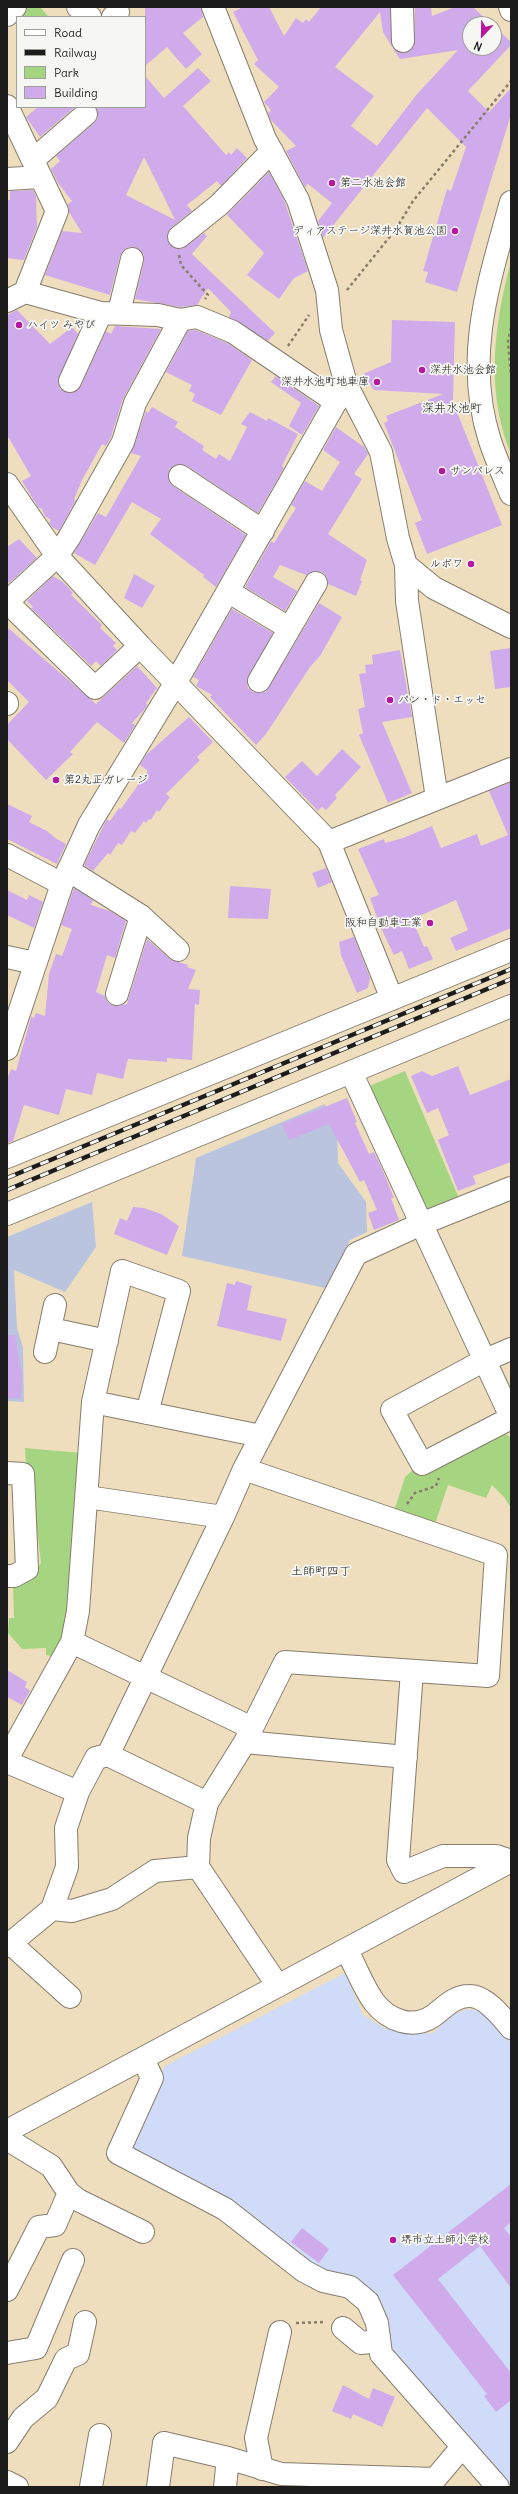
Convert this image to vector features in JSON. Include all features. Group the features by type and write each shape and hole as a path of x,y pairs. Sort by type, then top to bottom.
{"street":[{"path":"7,15 15,7"},
{"path":"78,7 89,16"},
{"path":"213,7 272,151 298,200 328,299 331,330 341,393 381,452 398,538 406,565 407,601 437,798"},
{"path":"402,7 403,41"},
{"path":"7,106 57,211 16,296 110,312 158,315 186,319 197,317 233,332 278,361 341,393"},
{"path":"7,179 37,169 86,114"},
{"path":"179,237 219,205 272,151"},
{"path":"511,202 482,307 479,338 479,382 490,440 511,494"},
{"path":"70,381 110,312 132,259"},
{"path":"140,646 95,688 7,602 57,556 69,538 123,442 136,403 186,319"},
{"path":"7,1049 65,877 89,825 229,592 341,393"},
{"path":"180,476 263,531"},
{"path":"7,484 57,556 140,646 329,842 392,999"},
{"path":"406,565 434,588 511,627"},
{"path":"259,681 316,583"},
{"path":"229,592 289,628"},
{"path":"329,842 511,769"},
{"path":"7,855 65,877 141,916 178,950"},
{"path":"118,994 141,916"},
{"path":"7,1157 511,950"},
{"path":"7,957 35,963"},
{"path":"7,1214 511,1006"},
{"path":"351,1072 483,1361 511,1418 422,1464 392,1410 483,1361 511,1349"},
{"path":"108,1754 223,1517 244,1469 356,1254 421,1224 511,1188"},
{"path":"78,1792 7,1761 72,1642 78,1611 93,1402 122,1271 179,1290 147,1413"},
{"path":"45,1352 51,1330 55,1305"},
{"path":"51,1330 107,1342"},
{"path":"93,1402 261,1436"},
{"path":"244,1469 496,1555 488,1676 285,1662 248,1735 207,1802 199,1838 198,1867 278,1986"},
{"path":"7,1473 23,1474 27,1569 14,1576 7,1576"},
{"path":"86,1497 223,1517"},
{"path":"72,1642 145,1676 248,1735 406,1757"},
{"path":"412,1671 398,1860 404,1872 443,1856 496,1856 511,1861"},
{"path":"70,1997 8,1944 52,1909 67,1867 66,1828 78,1792 96,1758 108,1754 207,1802"},
{"path":"7,2131 278,1986 347,1951 511,1861"},
{"path":"52,1909 72,1911 112,1899 155,1871 198,1867"},
{"path":"347,1951 374,2002 394,2020 410,2023 431,2017 456,1998 470,1995 495,2008 511,2028"},
{"path":"142,2059 152,2078 118,2153 224,2209 304,2271 323,2281 350,2288 368,2302 377,2323 381,2354 498,2487"},
{"path":"7,2139 51,2166 69,2193 78,2200 143,2232"},
{"path":"8,2290 39,2227 55,2225 69,2193"},
{"path":"7,2353 36,2348 73,2260"},
{"path":"7,2442 23,2418 47,2398 66,2359 78,2354 85,2322"},
{"path":"343,2328 361,2343 380,2342"},
{"path":"275,2477 256,2438 280,2332"},
{"path":"91,2487 100,2435"},
{"path":"158,2487 164,2443 228,2458 275,2477 412,2483 435,2479 462,2447"},
{"path":"224,2487 228,2458"},
{"path":"7,2482 17,2487"}],"path":[{"path":"278,361 328,299 341,298 396,229 413,201 511,81"},
{"path":"179,237 177,246 181,265 208,295 186,319"},
{"path":"511,328 508,342 511,376"},
{"path":"407,1525 407,1505 415,1493 436,1486 439,1482 439,1476 429,1460"},
{"path":"280,2332 295,2324 315,2322 343,2328"}],"shaded area":[{"path":"325,1104 337,1130 338,1163 366,1202 367,1232 350,1240 325,1288 182,1256 196,1158"},
{"path":"92,1202 96,1247 65,1292 14,1270 17,1327 23,1348 24,1402 7,1401 7,1237"},
{"name":"堺市立土師小学校","path":"345,1973 363,2015 384,2028 408,2034 433,2033 454,2014 468,2009 485,2012 511,2043 511,2486 387,2353 382,2311 321,2275 129,2153 128,2145 165,2066"}],"green space":[{"path":"23,7 40,7 48,16 20,16 17,13"},
{"path":"511,261 511,454 503,430 498,406 495,382 495,358 500,309"},
{"path":"405,1071 459,1198 430,1209 423,1207 367,1087"},
{"path":"502,1433 509,1436 511,1440 511,1508 504,1497 492,1485 486,1498 448,1485 434,1527 393,1514 405,1477 414,1469 418,1475"},
{"path":"25,1448 81,1453 69,1632 55,1657 46,1655 46,1648 22,1649 8,1633 9,1618 14,1618 13,1586 27,1579 41,1563 30,1470 26,1468"}],"building":[{"path":"145,7 201,7 203,17 183,33 202,54 186,69 167,47 146,65"},
{"path":"243,7 269,7 284,36 296,18 303,23 306,19 309,22 321,7 390,7 392,47 383,32 380,12 335,67 374,96 351,126 377,146 418,93 458,50 400,59 393,48 404,53 414,47 415,7 431,7 432,16 455,7 473,7 483,16 462,16 462,56 501,56 468,91 489,112 511,88 511,114 457,292 425,282 428,272 423,271 447,189 451,191 466,147 427,108 323,238 318,221 332,203 308,184 305,187 286,151 296,146 270,119 268,113 271,110 264,102 279,87 254,64 258,60 233,12"},
{"path":"502,34 511,42 511,45 502,55"},
{"path":"198,68 211,81 183,106 226,155 229,152 231,155 237,148 247,158 221,186 217,181 187,205 192,211 171,228 167,239 174,248 181,249 204,233 207,236 192,254 275,333 268,341 229,317 231,312 208,288 197,305 180,307 135,299 144,262 144,255 135,247 128,247 120,256 110,295 45,275 62,231 82,233 69,212 68,204 72,201 58,183 51,169 60,161 56,156 94,123 98,118 96,108 146,108 146,77 164,98","holes":["144,157 175,220 126,195"]},
{"path":"37,108 74,108 40,137 26,117"},
{"path":"269,172 284,200 308,271 294,278 279,299 247,275 264,253 227,215"},
{"path":"33,190 36,196 37,227 24,260 7,258 7,200 10,200 10,191"},
{"path":"17,310 50,344 72,327 78,334 58,382 60,389 71,393 81,386 106,331 111,334 115,326 161,329 123,399 111,437 106,446 102,444 82,480 74,499 76,500 59,531 52,527 49,523 51,520 45,516 42,509 38,507 22,481 31,476 7,435 7,315"},
{"name":"サンパレス","path":"392,320 455,322 453,402 502,525 427,554 415,523 422,520 384,423 388,421 386,416 443,394 374,390 363,374 391,362"},
{"path":"196,330 227,343 252,360 221,415 192,401 195,394 189,391 192,385 166,372 188,331"},
{"path":"276,376 319,406 302,435 289,426 301,403 271,382"},
{"path":"152,407 178,422 175,427 204,446 202,450 216,459 219,454 230,461 247,427 241,424 250,412 267,421 268,418 298,434 282,466 284,468 258,513 187,466 175,465 169,469 169,481 173,486 246,535 216,587 203,577 204,575 150,534 161,519 132,502 95,565 74,553 98,513 106,517 141,456 131,453 146,411 148,413"},
{"path":"336,427 364,447 368,454 354,474 362,479 328,534 367,560 360,580 362,581 356,596 328,584 327,577 322,572 316,571 306,575 280,565 273,577 297,591 285,611 245,587 271,541 274,543 296,508 291,505 305,481 322,491 340,462 323,450"},
{"path":"19,539 37,558 9,583 7,580 7,547"},
{"path":"134,574 155,586 142,608 124,598"},
{"path":"53,576 63,582 73,593 71,595 102,625 100,628 116,643 113,646 117,650 101,666 96,661 91,666 31,608 33,607 27,601"},
{"path":"319,603 342,617 320,656 310,667 266,734 256,745 210,697 212,695 196,686 199,680 193,677 232,609 273,633 247,681 248,688 253,692 266,692"},
{"path":"7,627 96,704 137,666 157,688 146,703 147,705 145,709 132,723 135,725 124,743 97,722 70,752 73,754 46,780 7,739 7,725 29,702 7,680"},
{"path":"511,648 511,687 495,689 490,651"},
{"path":"400,650 412,717 382,722 412,793 388,803 359,735 363,733 358,709 365,707 359,674 366,673 365,665 373,664 372,655"},
{"path":"189,717 213,742 197,757 200,760 166,794 170,797 159,812 157,810 151,820 149,819 146,823 144,821 135,833 131,831 122,845 118,843 110,855 108,853 93,871 84,865 107,819 110,821 119,808 121,809 148,771 140,765 146,755"},
{"path":"342,749 361,767 335,795 337,798 326,810 322,807 318,811 285,777 302,761 317,776"},
{"path":"511,782 511,928 456,951 450,938 468,930 456,900 412,919 424,947 427,946 433,959 409,969 402,951 394,955 381,928 370,898 379,895 358,849 384,839 385,843 403,838 432,826 441,848 477,834 481,846 508,835 489,791"},
{"path":"7,804 32,816 29,822 47,831 55,838 66,844 57,864 7,839"},
{"path":"326,868 332,882 318,888 312,873"},
{"path":"230,886 271,889 268,919 228,918"},
{"path":"74,888 93,900 91,905 110,911 126,921 115,958 107,955 96,992 105,996 108,1003 114,1006 127,1004 147,939 170,959 188,965 187,967 196,970 188,989 200,990 199,1005 195,1004 192,1060 167,1058 167,1062 128,1059 123,1079 97,1073 92,1095 66,1089 59,1115 24,1105 13,1141 7,1143 7,1080 11,1069 16,1071 31,1017 34,1018 36,1013 45,1016 49,974 56,954 62,956 72,929 61,925"},
{"path":"7,890 27,900 29,895 43,902 34,928 7,915"},
{"path":"354,937 370,978 368,988 357,993 341,955 339,942"},
{"path":"458,1066 470,1095 511,1079 511,1162 473,1176 476,1184 458,1191 438,1140 449,1135 438,1108 427,1113 411,1076 422,1071 432,1076"},
{"path":"347,1098 357,1122 355,1123 369,1154 374,1152 383,1171 394,1198 391,1198 399,1220 374,1230 368,1213 377,1210 364,1180 360,1182 329,1124 289,1140 282,1124"},
{"path":"133,1207 144,1208 161,1214 179,1226 167,1255 114,1234 120,1218 127,1221"},
{"path":"236,1281 252,1286 247,1310 287,1319 281,1341 217,1326 227,1283 235,1285"},
{"path":"15,1335 22,1376 21,1398 7,1398 7,1336"},
{"path":"7,1670 27,1682 25,1687 30,1691 22,1705 7,1697"},
{"path":"511,2184 511,2222 504,2228 511,2237 511,2288 480,2246 438,2279 511,2373 511,2400 496,2412 484,2396 487,2394 393,2275"},
{"path":"302,2228 329,2249 319,2263 291,2242"},
{"path":"343,2385 369,2399 373,2388 395,2397 382,2427 353,2414 351,2419 332,2411"}],"railway":[{"path":"7,1178 511,969"},
{"path":"7,1190 511,979"}],"place":[{"name":"第二水池会館","path":"332,183"},
{"name":"ディアステージ深井水賀池公園","path":"455,231"},
{"name":"ハイツ みやび","path":"19,325"},
{"name":"深井水池会館","path":"422,370"},
{"name":"深井水池町地車庫","path":"377,382"},
{"name":"サンパレス","path":"442,471"},
{"name":"ルボワ","path":"471,564"},
{"name":"パン・ド・エッセ","path":"390,700"},
{"name":"第2丸正ガレージ","path":"56,780"},
{"name":"阪和自動車工業","path":"430,923"},
{"name":"堺市立土師小学校","path":"393,2240"}],"district":[{"name":"深井水池町","path":"452,409"},
{"name":"土師町四丁","path":"321,1572"}]}
